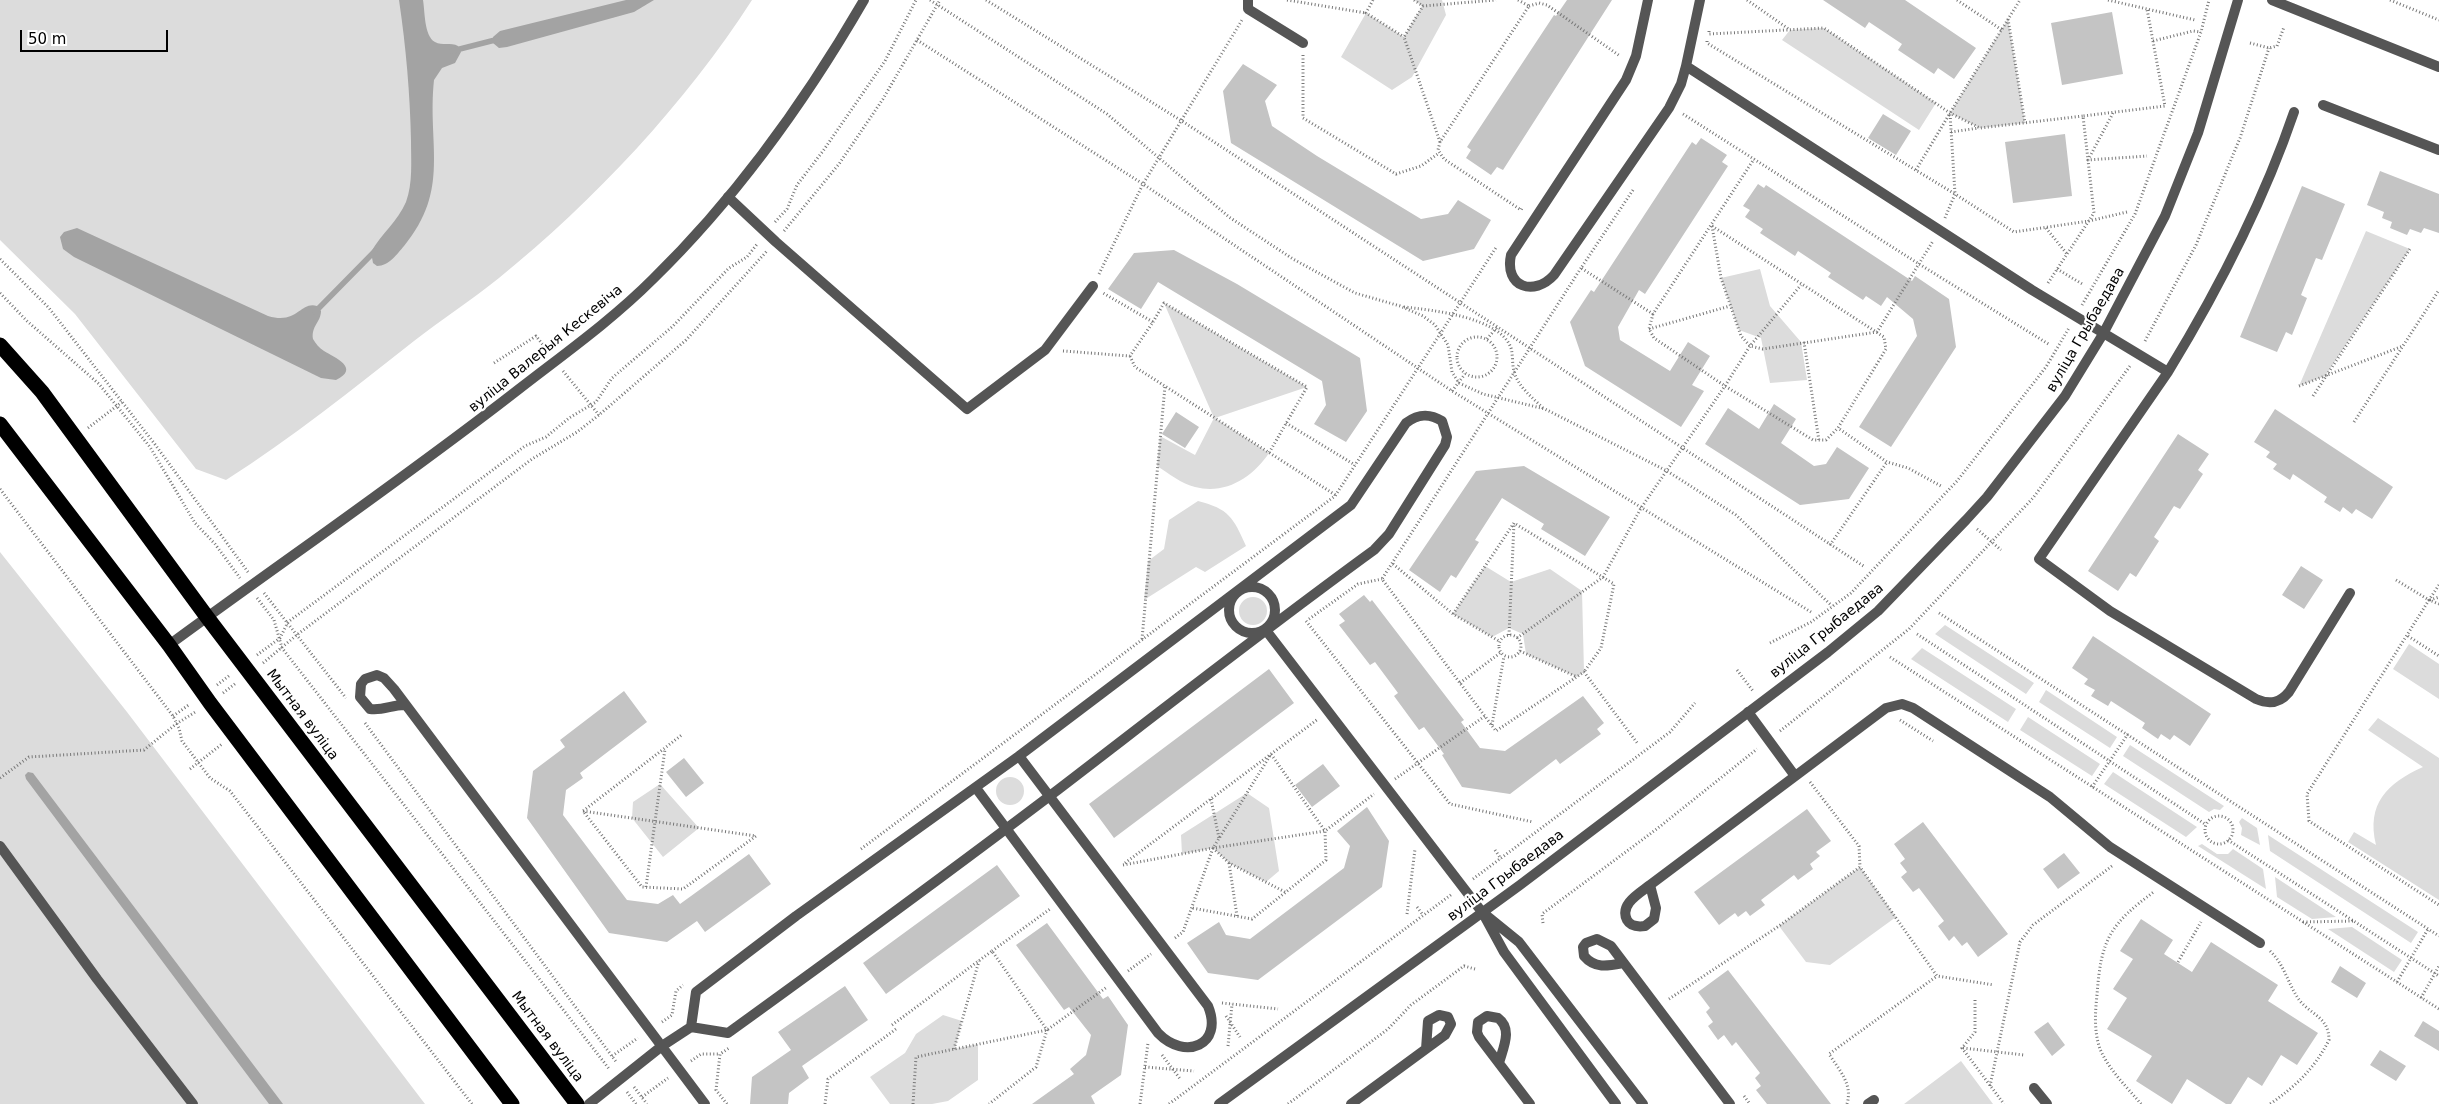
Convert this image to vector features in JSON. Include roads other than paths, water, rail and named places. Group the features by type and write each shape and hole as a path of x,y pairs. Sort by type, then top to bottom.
{"highway":[{"name":"Мытная вуліца","path":"0,345 42,392 206,617 578,1104"},
{"path":"0,424 169,645 207,699 512,1104"}],"street":[{"name":"вуліца Валерыя Кескевіча","path":"169,645 470,427 592,333 652,280 693,238 786,125 828,63 864,0"},
{"path":"1648,0 1636,56 1626,80 1511,255 1509,265 1511,274 1518,282 1527,287 1538,287 1548,282 1554,275 1669,108 1678,93 1686,66 1700,0"},
{"name":"вуліца Грыбаедава","path":"1219,1104 1482,912 1748,712 1878,611 1966,520 1987,497 2065,396 2103,334 2165,216 2198,133 2238,0"},
{"path":"2272,0 2439,67"},
{"path":"1248,4 1302,43"},
{"path":"1686,66 2040,296 2168,372"},
{"path":"2323,105 2439,150"},
{"path":"2294,112 2273,169 2251,219 2197,323 2168,372 2039,560 2110,611 2256,699 2267,703 2279,701 2289,692 2350,593"},
{"path":"728,197 776,242 967,409 1045,350 1093,286"},
{"path":"588,1104 662,1046 691,1027 728,1033 840,953 1050,796 1265,629 1374,550 1389,534 1445,445 1447,437 1442,421 1434,416 1413,417 1406,423 1351,505 1239,592 1140,663 976,788 796,916 696,992 691,1027"},
{"path":"1254,588 1268,594 1275,608 1274,616 1265,629 1250,633 1236,626 1229,612 1230,604 1239,592 1254,588"},
{"path":"1265,629 1463,886 1482,912 1504,952 1616,1104"},
{"path":"1650,885 1886,708 1897,704 1908,705 2050,797 2110,847 2260,943"},
{"path":"404,705 704,1104"},
{"path":"1748,712 1795,776"},
{"path":"976,788 1166,1042 1176,1047 1188,1049 1200,1045 1209,1036 1213,1026 1208,1006 1019,756"},
{"path":"0,846 103,987 193,1104"},
{"path":"1482,912 1519,942 1642,1104"},
{"path":"1623,963 1730,1104"},
{"path":"1351,1104 1426,1049"},
{"path":"1499,1064 1530,1104"},
{"path":"2034,1088 2047,1104"}],"waterway":[{"path":"452,51 499,39"},
{"path":"315,312 375,251"}]}
